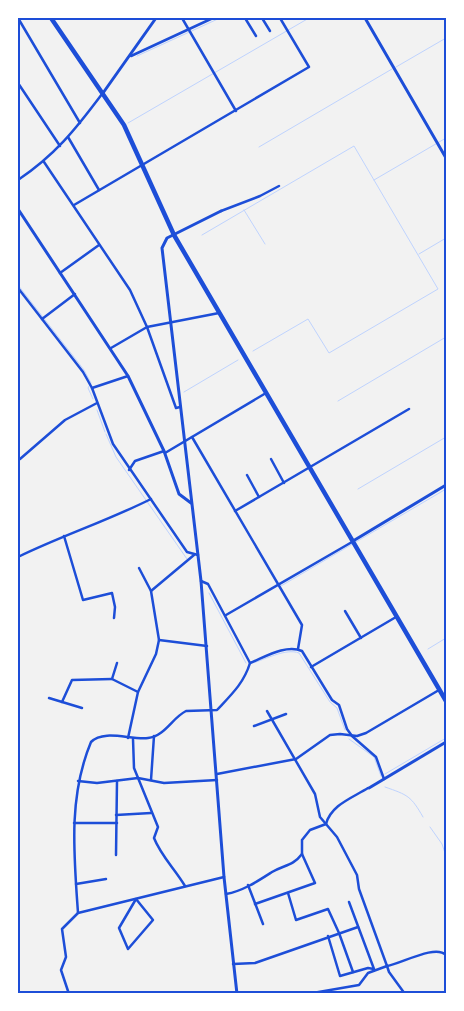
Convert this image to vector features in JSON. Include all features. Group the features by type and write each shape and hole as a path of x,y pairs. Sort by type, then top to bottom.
{"highway":[{"path":"52,18 124,125 174,235 446,701"}],"street":[{"path":"18,18 80,123"},
{"path":"18,180 44,162 60,147 131,56 156,18"},
{"path":"182,18 236,111"},
{"path":"131,56 213,18"},
{"path":"245,18 256,36"},
{"path":"262,18 270,31"},
{"path":"74,205 309,67 280,18"},
{"path":"365,18 446,158"},
{"path":"18,83 60,147"},
{"path":"68,137 99,190"},
{"path":"44,162 130,290 147,327 176,408 180,407"},
{"path":"237,994 232,964 224,877 201,581 196,555 162,248 166,240 174,235 221,211 260,196 279,186"},
{"path":"18,209 128,376 164,452 179,494 191,504"},
{"path":"60,273 99,245"},
{"path":"18,288 83,372 113,444 129,470 187,552 196,555"},
{"path":"43,319 75,294"},
{"path":"110,348 147,327 219,313"},
{"path":"90,387 128,376"},
{"path":"129,470 134,461 164,452 266,392"},
{"path":"20,459 65,420 97,403"},
{"path":"235,511 409,409"},
{"path":"192,437 302,625 298,649"},
{"path":"271,459 284,483"},
{"path":"246,475 259,497"},
{"path":"226,615 446,485"},
{"path":"18,558 64,536 118,516 149,500"},
{"path":"64,536 83,600 112,593 115,607 114,618"},
{"path":"151,591 196,555"},
{"path":"128,738 138,692 156,654 159,640 151,591 139,568"},
{"path":"201,581 208,584 250,663"},
{"path":"345,611 361,638"},
{"path":"312,667 398,616"},
{"path":"159,640 206,646"},
{"path":"78,913 74,823 78,781 91,742 96,738 154,736 168,728 186,711 212,712 217,710 241,685 250,663 278,651 298,649 302,651 332,700 339,706 347,729 352,736 376,757 384,779"},
{"path":"112,679 117,663"},
{"path":"62,702 72,680 112,679 138,692"},
{"path":"217,774 296,760 330,736 340,734 352,736 366,733 440,690"},
{"path":"49,698 82,708"},
{"path":"267,711 296,760 303,777 315,794 320,817 337,838 357,875 359,889 389,972 405,994"},
{"path":"254,726 286,714"},
{"path":"151,780 154,736"},
{"path":"133,738 134,768 150,813 158,827 154,838 161,855 173,866 185,886"},
{"path":"326,824 328,816 335,808 446,742"},
{"path":"78,781 117,781 138,778 164,783 217,780"},
{"path":"116,855 117,781"},
{"path":"116,815 150,813"},
{"path":"74,823 116,823"},
{"path":"256,904 315,883 302,854 302,840 310,830 326,824"},
{"path":"226,894 264,879 273,871 287,867 296,862 302,854"},
{"path":"67,993 61,970 66,957 62,929 78,913 224,877"},
{"path":"76,884 106,879"},
{"path":"248,885 263,924"},
{"path":"288,893 296,920 328,909 339,933 352,972"},
{"path":"136,899 153,920 128,950 119,928 136,899"},
{"path":"349,902 374,969"},
{"path":"232,964 255,963 358,927"},
{"path":"328,936 340,976 387,966 421,955 440,952 446,955"},
{"path":"308,994 359,985 374,969"},
{"path":"337,988 339,994"}],"waterway":[{"path":"137,56 220,18"},
{"path":"128,123 309,18"},
{"path":"396,67 446,38"},
{"path":"259,147 392,69"},
{"path":"374,180 446,138"},
{"path":"202,235 354,146 438,289 329,353 308,319 253,351"},
{"path":"244,210 265,244"},
{"path":"419,254 446,238"},
{"path":"18,285 84,370 91,383 88,388 93,399"},
{"path":"338,401 446,337"},
{"path":"184,392 238,360"},
{"path":"97,410 105,432"},
{"path":"106,434 116,457 187,559"},
{"path":"358,489 446,437"},
{"path":"281,586 446,489"},
{"path":"209,593 246,663"},
{"path":"428,649 446,638"},
{"path":"253,663 282,653 299,653 330,702 337,708 345,730"},
{"path":"385,774 446,738"},
{"path":"349,739 374,757 381,776"},
{"path":"385,787 399,792 412,800 423,817"},
{"path":"430,827 442,844 446,856"}]}
